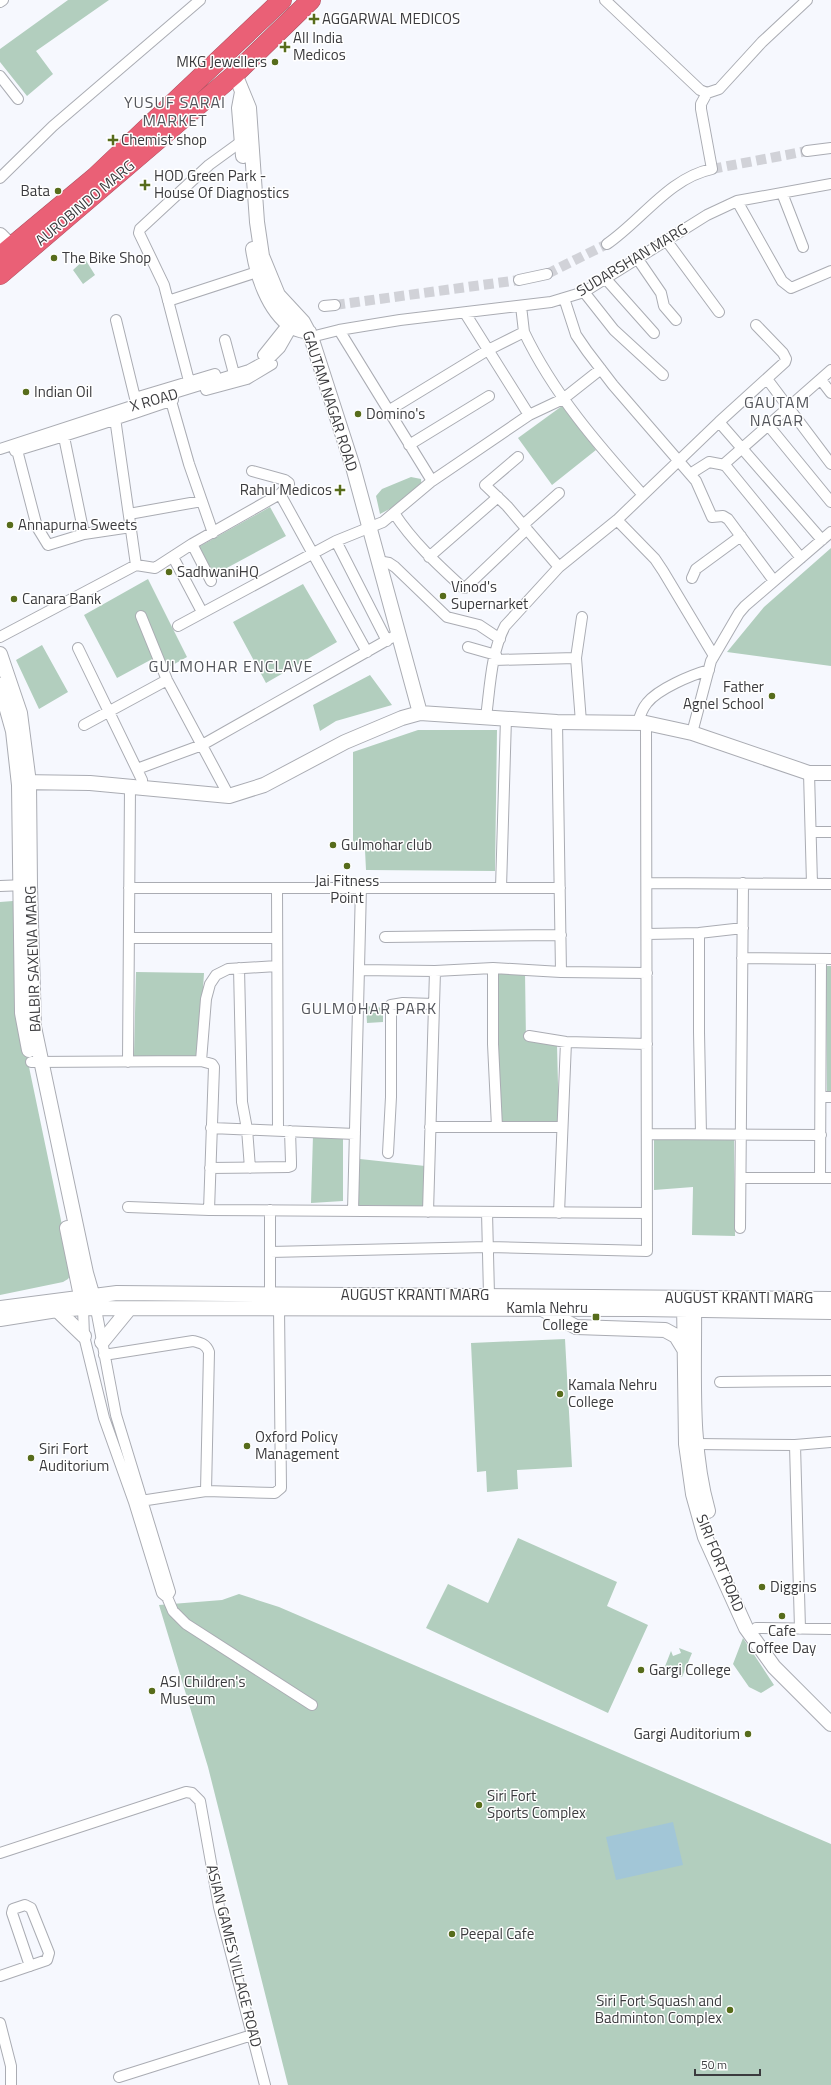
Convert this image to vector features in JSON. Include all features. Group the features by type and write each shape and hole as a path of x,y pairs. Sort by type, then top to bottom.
{"highway":[{"name":"AUROBINDO MARG","path":"2,249 94,177 282,0"},
{"name":"AUROBINDO MARG","path":"0,275 235,74 311,0"},
{"path":"256,54 278,44 324,0"}],"street":[{"path":"0,178 53,126 190,4 200,0"},
{"path":"605,0 700,90 707,93 719,89 762,42 807,0"},
{"name":"GAUTAM NAGAR ROAD","path":"235,74 249,108 257,222 262,256 278,295 303,322 310,335 353,467 378,561 393,638 420,713"},
{"path":"0,76 18,99"},
{"path":"242,92 239,108 249,219 257,272 270,301 288,329 310,335"},
{"path":"607,244 677,184 697,173 712,168 701,109 701,104 707,93"},
{"path":"189,382 164,285 139,233 140,229 214,161 242,141"},
{"path":"807,151 831,148"},
{"name":"SUDARSHAN MARG","path":"310,335 400,320 551,302 584,292 707,215 737,202 831,184"},
{"path":"782,193 803,247"},
{"path":"737,202 787,286 791,288 831,271"},
{"path":"666,240 719,312"},
{"path":"637,258 661,292 664,306 676,320"},
{"path":"168,301 257,272"},
{"path":"519,280 547,274"},
{"path":"605,278 654,333"},
{"path":"584,292 614,330 663,375"},
{"path":"564,298 576,335 601,370 696,481 712,517 723,516 728,518 774,581"},
{"path":"324,306 335,305"},
{"path":"521,306 524,332 563,398 614,463 643,495"},
{"path":"465,313 529,415"},
{"path":"116,320 135,398 234,370 258,359 266,353 288,329"},
{"path":"486,717 495,657 505,626 560,567 617,520 719,422 785,362 786,359 756,325"},
{"path":"0,455 64,437 115,418 237,382 258,374 273,363 282,353 288,329"},
{"name":"X ROAD","path":"0,449 249,370 269,359 288,329"},
{"path":"339,330 432,480"},
{"path":"388,411 488,350 524,332"},
{"path":"225,340 234,370"},
{"path":"178,626 336,541 383,522 432,480 529,415 563,398 601,370"},
{"path":"723,465 831,370"},
{"path":"767,378 831,464"},
{"path":"821,380 831,393"},
{"path":"409,445 489,396"},
{"path":"171,401 212,532"},
{"path":"115,418 136,565"},
{"path":"719,422 822,540"},
{"path":"768,425 831,502"},
{"path":"64,437 84,534"},
{"path":"17,450 37,527 48,545 84,534 131,527"},
{"path":"518,457 485,485 498,497 560,567"},
{"path":"690,474 706,463 723,465 728,468 801,558"},
{"path":"0,637 136,565 155,568 212,532 280,494 288,487 288,481 252,471"},
{"path":"394,513 410,537 428,557 465,588 559,493"},
{"path":"280,494 367,652"},
{"path":"428,557 498,497"},
{"path":"129,514 202,501"},
{"path":"617,520 655,559 714,656"},
{"path":"692,733 708,670 714,656 745,606 831,532"},
{"path":"692,578 696,569 741,536"},
{"path":"137,770 202,744 393,638 336,541"},
{"path":"192,544 211,581"},
{"path":"173,557 202,612"},
{"path":"378,561 389,563 395,567 447,618 479,625 500,639"},
{"path":"141,616 167,680 229,796"},
{"path":"581,722 576,658 582,617"},
{"path":"468,647 495,657 576,658"},
{"path":"78,648 108,713 142,780 136,788 130,888 128,1062"},
{"name":"BALBIR SAXENA MARG","path":"0,654 20,713 24,783 25,885 36,1061 88,1302"},
{"path":"270,1252 488,1248 647,1251 647,883 641,712 656,694 698,673 708,670"},
{"path":"84,725 167,680"},
{"name":"BALBIR SAXENA MARG","path":"0,685 13,731 24,783"},
{"path":"24,783 90,783 229,796 264,785 345,742 402,718 420,713 557,722 642,723 692,733 809,773 831,773"},
{"path":"501,888 506,718"},
{"path":"557,722 561,972"},
{"path":"809,773 812,884"},
{"path":"811,832 831,832"},
{"path":"647,883 831,884"},
{"path":"740,1228 742,1178 743,883"},
{"path":"0,886 25,885"},
{"path":"130,888 560,888"},
{"path":"277,888 278,1130"},
{"path":"353,1211 361,888"},
{"path":"647,934 699,932 742,928"},
{"path":"699,932 701,1134"},
{"path":"385,937 561,935"},
{"path":"129,938 277,938"},
{"path":"742,958 826,959 826,1097 821,1135 820,1178"},
{"path":"201,1061 206,999 210,984 216,975 228,969 277,966"},
{"path":"239,968 242,1102 247,1129 250,1168"},
{"path":"359,970 434,971 493,968 561,972 647,973"},
{"path":"493,968 493,1044 497,1127"},
{"path":"428,1212 434,971"},
{"path":"388,1152 391,1097 391,1005 398,1003 434,1004"},
{"path":"529,1036 566,1042 647,1044"},
{"path":"559,1213 566,1042"},
{"path":"36,1061 201,1061 212,1064 214,1067 209,1210"},
{"path":"430,1127 562,1127"},
{"path":"211,1128 355,1134"},
{"path":"210,1168 288,1168 290,1166 290,1131"},
{"path":"647,1134 821,1135"},
{"path":"742,1178 831,1178"},
{"path":"128,1207 209,1210 647,1213"},
{"path":"270,1210 270,1294"},
{"path":"487,1212 489,1295"},
{"name":"AUGUST KRANTI MARG","path":"0,1319 57,1310 117,1293 489,1295 831,1312"},
{"name":"AUGUST KRANTI MARG","path":"0,1308 88,1302 129,1310 279,1308 542,1309 831,1299"},
{"path":"88,1302 84,1336 104,1418 139,1501"},
{"path":"88,1302 103,1349 116,1415 162,1593 167,1597 174,1611 186,1624 312,1705"},
{"name":"SIRI FORT ROAD","path":"689,1304 684,1349 686,1444 693,1494 705,1537 746,1628 774,1667 831,1724"},
{"name":"SIRI FORT ROAD","path":"689,1304 697,1444 703,1494 716,1538 756,1628 784,1668 831,1715"},
{"path":"139,1501 206,1491 276,1492 281,1488 279,1308"},
{"path":"542,1309 576,1327 665,1330 676,1336 684,1349"},
{"path":"57,1310 84,1336"},
{"path":"103,1349 129,1310"},
{"path":"103,1349 193,1341 202,1343 207,1348 209,1352 206,1491"},
{"path":"720,1382 831,1381"},
{"path":"697,1444 795,1445 831,1442"},
{"path":"795,1445 800,1629"},
{"path":"756,1628 831,1629"},
{"name":"ASIAN GAMES VILLAGE ROAD","path":"0,1853 186,1792 192,1793 200,1801 219,1907 265,2085"},
{"path":"0,1976 30,1966 47,1960 49,1953 31,1908 25,1905 13,1908 12,1914 30,1966"},
{"path":"0,2023 11,2066 11,2085"},
{"path":"119,2077 252,2035"}],"green space":[{"path":"68,0 109,0 36,51 53,74 27,96 0,62 0,49"},
{"path":"85,259 95,275 83,284 73,270"},
{"path":"562,406 596,450 552,485 518,438"},
{"path":"411,477 421,479 422,492 380,514 376,496 382,489"},
{"path":"270,507 286,536 210,577 195,549"},
{"path":"831,548 831,666 727,652 764,607"},
{"path":"148,579 187,657 169,667 156,657 117,678 84,615"},
{"path":"303,584 337,642 266,683 233,622"},
{"path":"42,645 68,692 39,709 16,660"},
{"path":"370,675 392,705 336,721 320,731 313,705"},
{"path":"418,730 497,730 495,871 366,870 365,850 353,850 353,752"},
{"path":"13,901 18,905 24,1043 72,1273 68,1279 63,1282 0,1295 0,902"},
{"path":"826,966 831,966 831,1091 827,1091"},
{"path":"495,971 525,972 526,1041 557,1045 559,1123 500,1123"},
{"path":"136,972 204,973 199,1057 134,1056"},
{"path":"366,1006 383,1008 383,1022 367,1023"},
{"path":"313,1135 343,1137 343,1201 311,1203"},
{"path":"734,1136 735,1236 692,1235 693,1187 654,1190 654,1137"},
{"path":"360,1159 425,1166 425,1207 358,1205"},
{"path":"565,1339 572,1467 517,1470 518,1489 487,1492 486,1471 477,1472 471,1343"},
{"path":"518,1538 617,1582 607,1606 648,1625 608,1713 426,1628 448,1584 488,1603"},
{"name":"Siri Fort Sports Complex","path":"239,1594 279,1607 831,1844 831,2085 288,2085 208,1767 159,1605 222,1600"},
{"path":"743,1638 774,1685 761,1693 749,1687 733,1664"},
{"path":"679,1648 692,1653 682,1677 664,1669 671,1651 673,1656 681,1653"}],"water":[{"path":"673,1822 683,1865 616,1880 606,1837"}],"tunnel":[{"path":"712,169 807,151"},
{"path":"547,274 607,244"},
{"path":"335,305 519,280"}],"place":[{"name":"AGGARWAL MEDICOS","path":"314,19"},
{"name":"All India Medicos","path":"285,47"},
{"name":"MKG Jewellers","path":"275,62"},
{"name":"Chemist shop","path":"113,140"},
{"name":"HOD Green Park - House Of Diagnostics","path":"145,185"},
{"name":"Bata","path":"58,191"},
{"name":"The Bike Shop","path":"54,258"},
{"name":"Indian Oil","path":"26,392"},
{"name":"Domino's","path":"358,414"},
{"name":"Rahul Medicos","path":"340,490"},
{"name":"Annapurna Sweets","path":"10,525"},
{"name":"SadhwaniHQ","path":"169,572"},
{"name":"Vinod's Supernarket","path":"443,596"},
{"name":"Canara Bank","path":"14,599"},
{"name":"Father Agnel School","path":"772,696"},
{"name":"Gulmohar club","path":"333,845"},
{"name":"Jai Fitness Point","path":"347,866"},
{"name":"Kamla Nehru College","path":"596,1317"},
{"name":"Kamala Nehru College","path":"560,1394"},
{"name":"Oxford Policy Management","path":"247,1446"},
{"name":"Siri Fort Auditorium","path":"31,1458"},
{"name":"Diggins","path":"762,1587"},
{"name":"Cafe Coffee Day","path":"782,1616"},
{"name":"Gargi College","path":"641,1670"},
{"name":"ASI Children's Museum","path":"152,1691"},
{"name":"Gargi Auditorium","path":"748,1734"},
{"name":"Siri Fort Sports Complex","path":"479,1805"},
{"name":"Peepal Cafe","path":"452,1934"},
{"name":"Siri Fort Squash and Badminton Complex","path":"730,2010"}],"district":[{"name":"YUSUF SARAI MARKET","path":"175,111"},
{"name":"GAUTAM NAGAR","path":"777,411"},
{"name":"GULMOHAR ENCLAVE","path":"231,666"},
{"name":"GULMOHAR PARK","path":"369,1008"}]}
